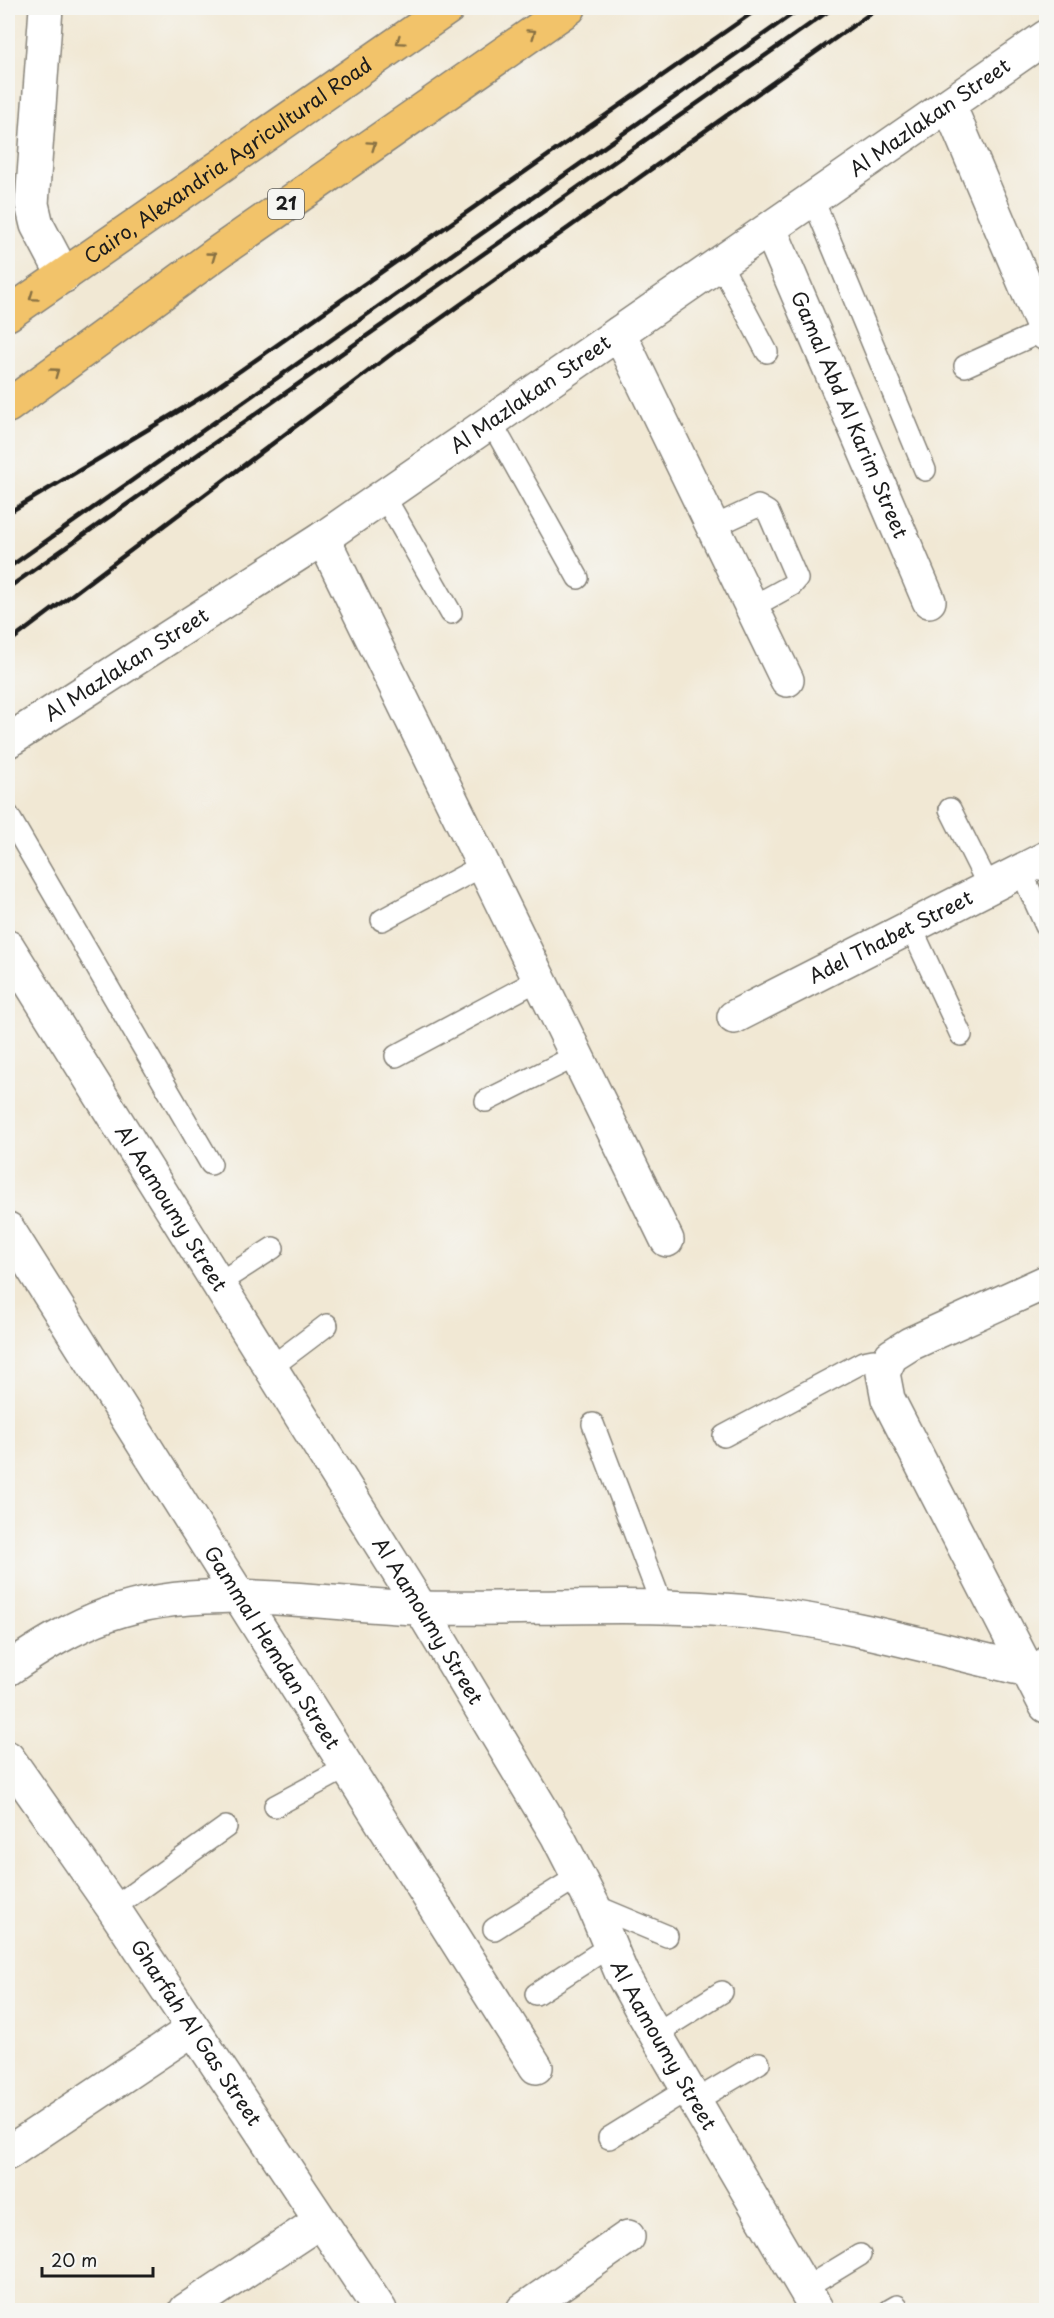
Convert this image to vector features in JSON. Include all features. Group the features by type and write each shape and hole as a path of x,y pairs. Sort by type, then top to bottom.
{"highway":[{"name":"Cairo, Alexandria Agricultural Road","path":"8,314 448,8"},
{"name":"21","path":"8,406 220,250 569,8"}],"street":[{"path":"46,8 32,204 37,225 64,276"},
{"name":"Al Mazlakan Street","path":"8,741 323,538 770,229 812,197 1047,38"},
{"path":"949,105 1046,332"},
{"name":"Gamal Abd Al Karim Street","path":"770,229 929,601"},
{"path":"619,333 787,680"},
{"path":"323,538 538,980 668,1240"},
{"name":"Adel Thabet Street","path":"734,1017 1034,864"},
{"name":"Al Aamoumy Street","path":"8,947 420,1608 551,1825 579,1876 610,1946 655,2034 811,2300"},
{"name":"Gammal Hemdan Street","path":"8,1229 536,2067"},
{"path":"1047,1282 910,1344 891,1356 886,1386 1037,1663 1047,1706"},
{"path":"8,1669 47,1642 109,1614 166,1601 240,1597 420,1608 663,1608 765,1614 1037,1663"},
{"name":"Gharfah Al Gas Street","path":"8,1758 113,1908 319,2222 380,2310"},
{"path":"8,2153 193,2029"},
{"path":"186,2310 319,2222"},
{"path":"523,2310 628,2237"}],"lane":[{"path":"812,197 925,470"},
{"path":"720,263 766,351"},
{"path":"965,366 1046,332"},
{"path":"491,422 578,579"},
{"path":"384,496 451,613"},
{"path":"713,527 758,506 768,512 797,579 792,585 752,607"},
{"path":"950,809 989,887"},
{"path":"8,815 210,1164"},
{"path":"1034,864 1047,926"},
{"path":"382,920 483,866"},
{"path":"911,927 961,1035"},
{"path":"396,1056 538,980"},
{"path":"486,1101 576,1056"},
{"path":"217,1284 273,1248"},
{"path":"270,1368 327,1325"},
{"path":"724,1436 863,1362 873,1360 886,1386"},
{"path":"592,1424 663,1608"},
{"path":"275,1806 346,1768"},
{"path":"113,1908 226,1827"},
{"path":"494,1929 579,1876"},
{"path":"593,1905 668,1936"},
{"path":"536,1994 610,1946"},
{"path":"655,2034 722,1992"},
{"path":"609,2138 759,2063"},
{"path":"811,2300 860,2255"}],"railway":[{"path":"8,513 207,394 759,8"},
{"path":"8,568 801,8"},
{"path":"8,588 833,8"},
{"path":"8,643 402,346 878,8"}]}
